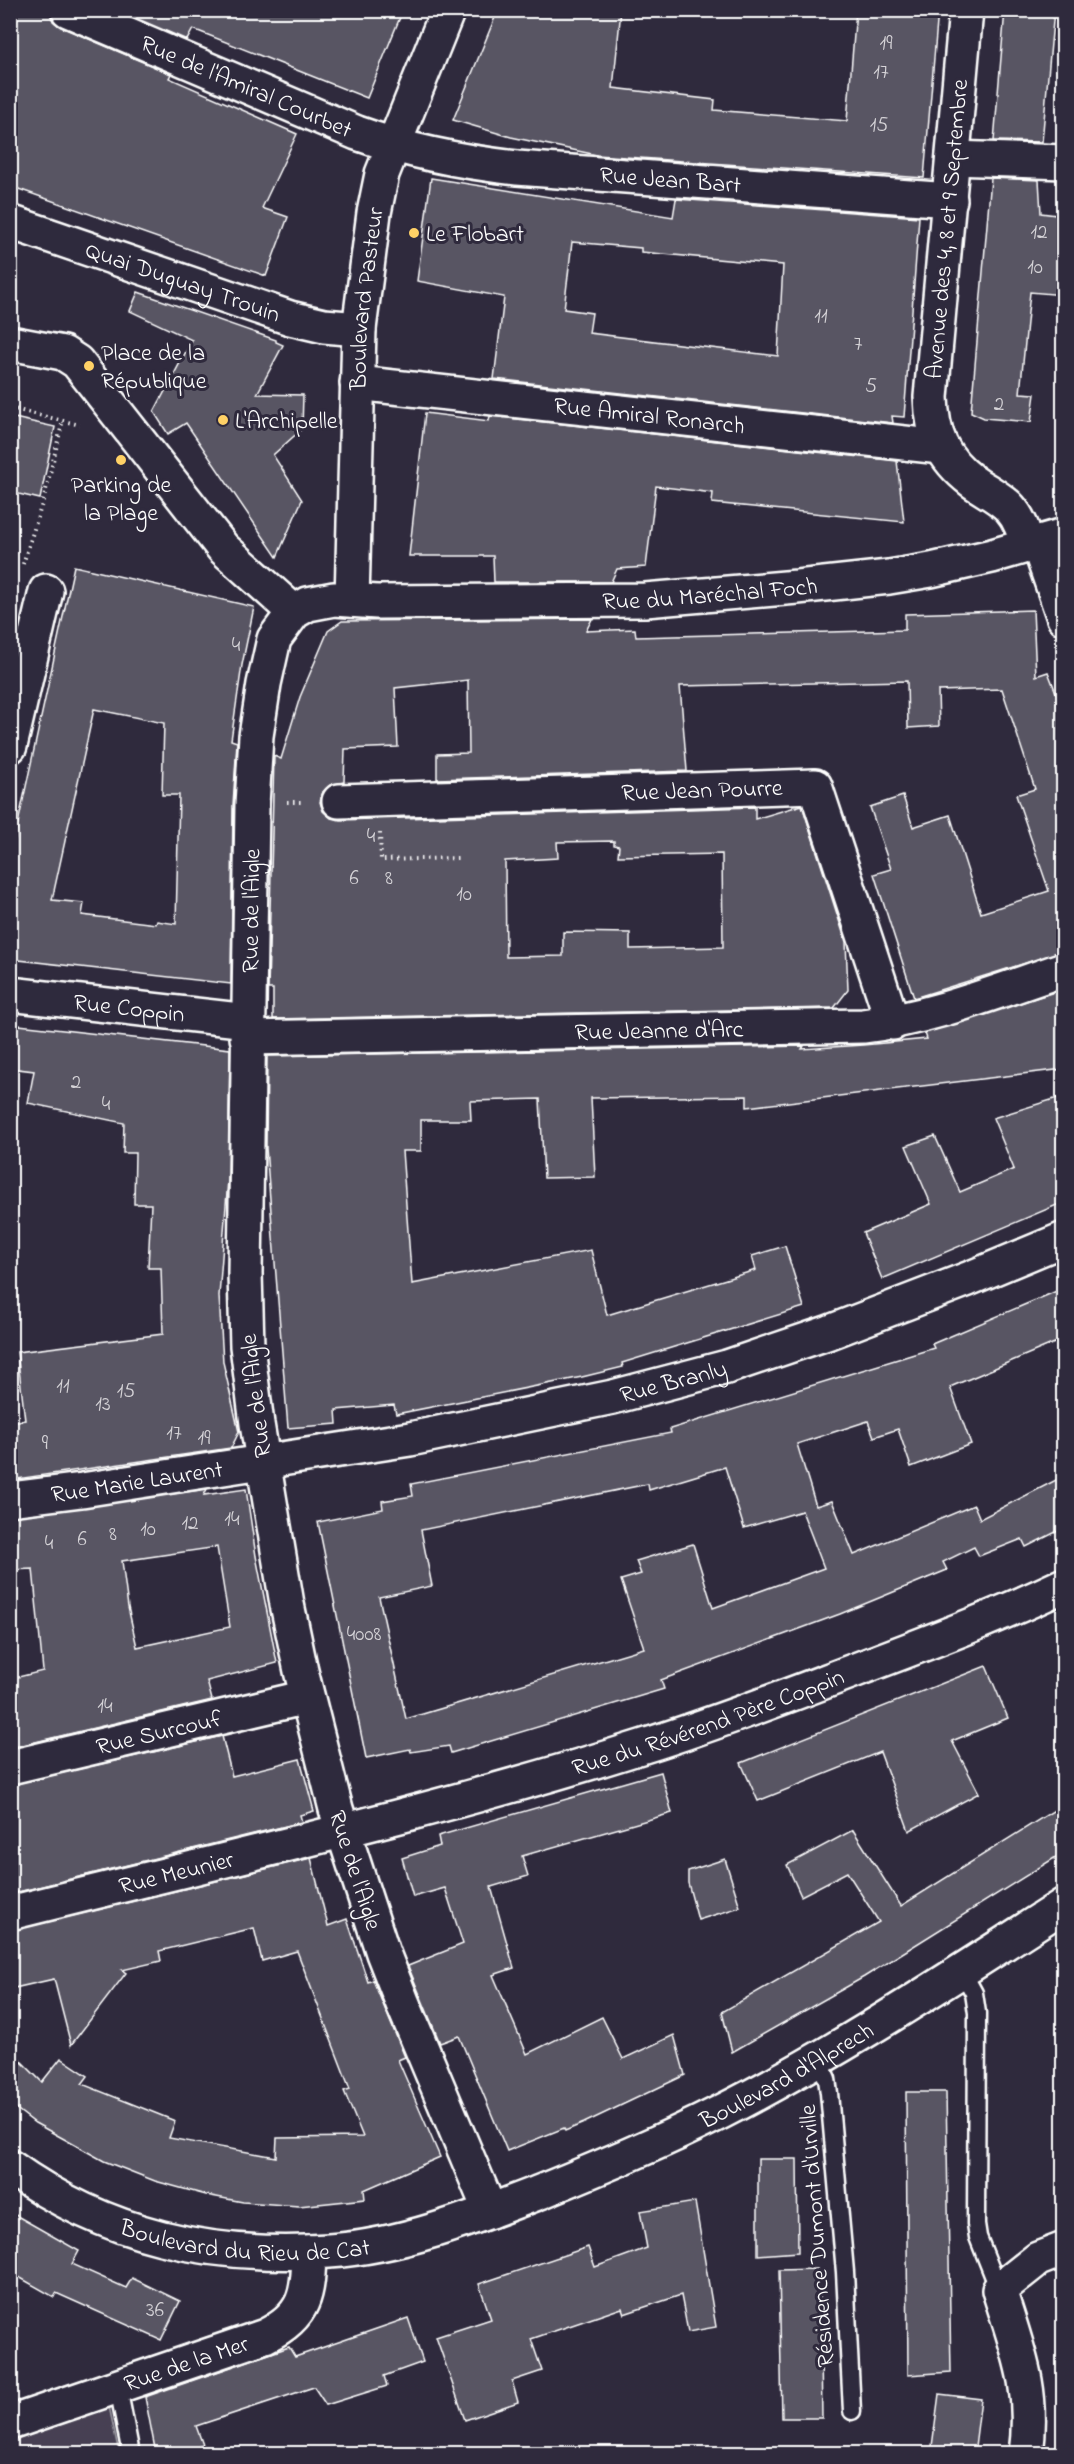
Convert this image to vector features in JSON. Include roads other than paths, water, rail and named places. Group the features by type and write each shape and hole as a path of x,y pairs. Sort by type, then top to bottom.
{"street":[{"name":"Rue de l'Amiral Courbet","path":"68,10 392,146"},
{"name":"Boulevard Pasteur","path":"352,600 359,329 375,203 392,146 448,10"},
{"name":"Avenue des 4, 8 et 9 Septembre","path":"941,447 932,422 931,397 966,10"},
{"name":"Rue Jean Bart","path":"392,146 451,160 517,168 950,200"},
{"path":"953,158 1064,162"},
{"name":"Quai Duguay Trouin","path":"10,222 290,318 324,326 359,329"},
{"path":"10,343 63,353 77,362 223,548 294,612 308,604 334,599 352,600"},
{"name":"Rue Amiral Ronarch","path":"357,382 941,447"},
{"path":"941,447 956,467 1010,508 1019,520 1043,541 1064,618"},
{"name":"Rue du Maréchal Foch","path":"352,600 389,602 656,599 889,578 1043,541"},
{"path":"10,746 46,591"},
{"name":"Rue de l'Aigle","path":"294,612 274,639 264,684 257,727 252,805 247,1029 246,1314 251,1378 286,1604 307,1697 342,1830 403,2004 490,2211"},
{"name":"Rue Jean Pourre","path":"339,801 815,786 893,1023"},
{"name":"Rue Jeanne d'Arc","path":"247,1029 821,1028 893,1023 935,1012 1064,969"},
{"name":"Rue Coppin","path":"10,994 247,1029"},
{"name":"Rue Branly","path":"263,1461 471,1426 613,1397 727,1367 867,1319 1064,1239"},
{"name":"Rue Marie Laurent","path":"10,1499 263,1461"},
{"name":"Rue du Révérend Père Coppin","path":"342,1830 560,1771 715,1723 942,1638 1064,1585"},
{"name":"Rue Surcouf","path":"10,1767 307,1697"},
{"name":"Rue Meunier","path":"10,1913 342,1830"},
{"name":"Boulevard d'Alprech","path":"490,2211 613,2162 694,2126 818,2058 962,1971 1064,1905"},
{"name":"Boulevard du Rieu de Cat","path":"10,2167 44,2190 85,2213 146,2235 222,2250 331,2251 428,2232 490,2211"},
{"path":"1026,2454 1030,2412 1026,2376 999,2290 1038,2259 1064,2249"},
{"name":"Rue de la Mer","path":"10,2424 265,2336 279,2329 290,2321 304,2301 309,2252"}],"lane":[{"path":"962,1971 974,1994 977,2013 976,2224 978,2236 999,2290"},
{"name":"Résidence Dumont d'Urville","path":"818,2058 827,2079 829,2092 845,2272 852,2412"},
{"path":"118,2387 131,2454"}],"place":[{"name":"Le Flobart","path":"414,233"},
{"name":"Place de la République","path":"89,366"},
{"name":"L'Archipelle","path":"223,420"},
{"name":"Parking de la Plage","path":"121,460"}]}
